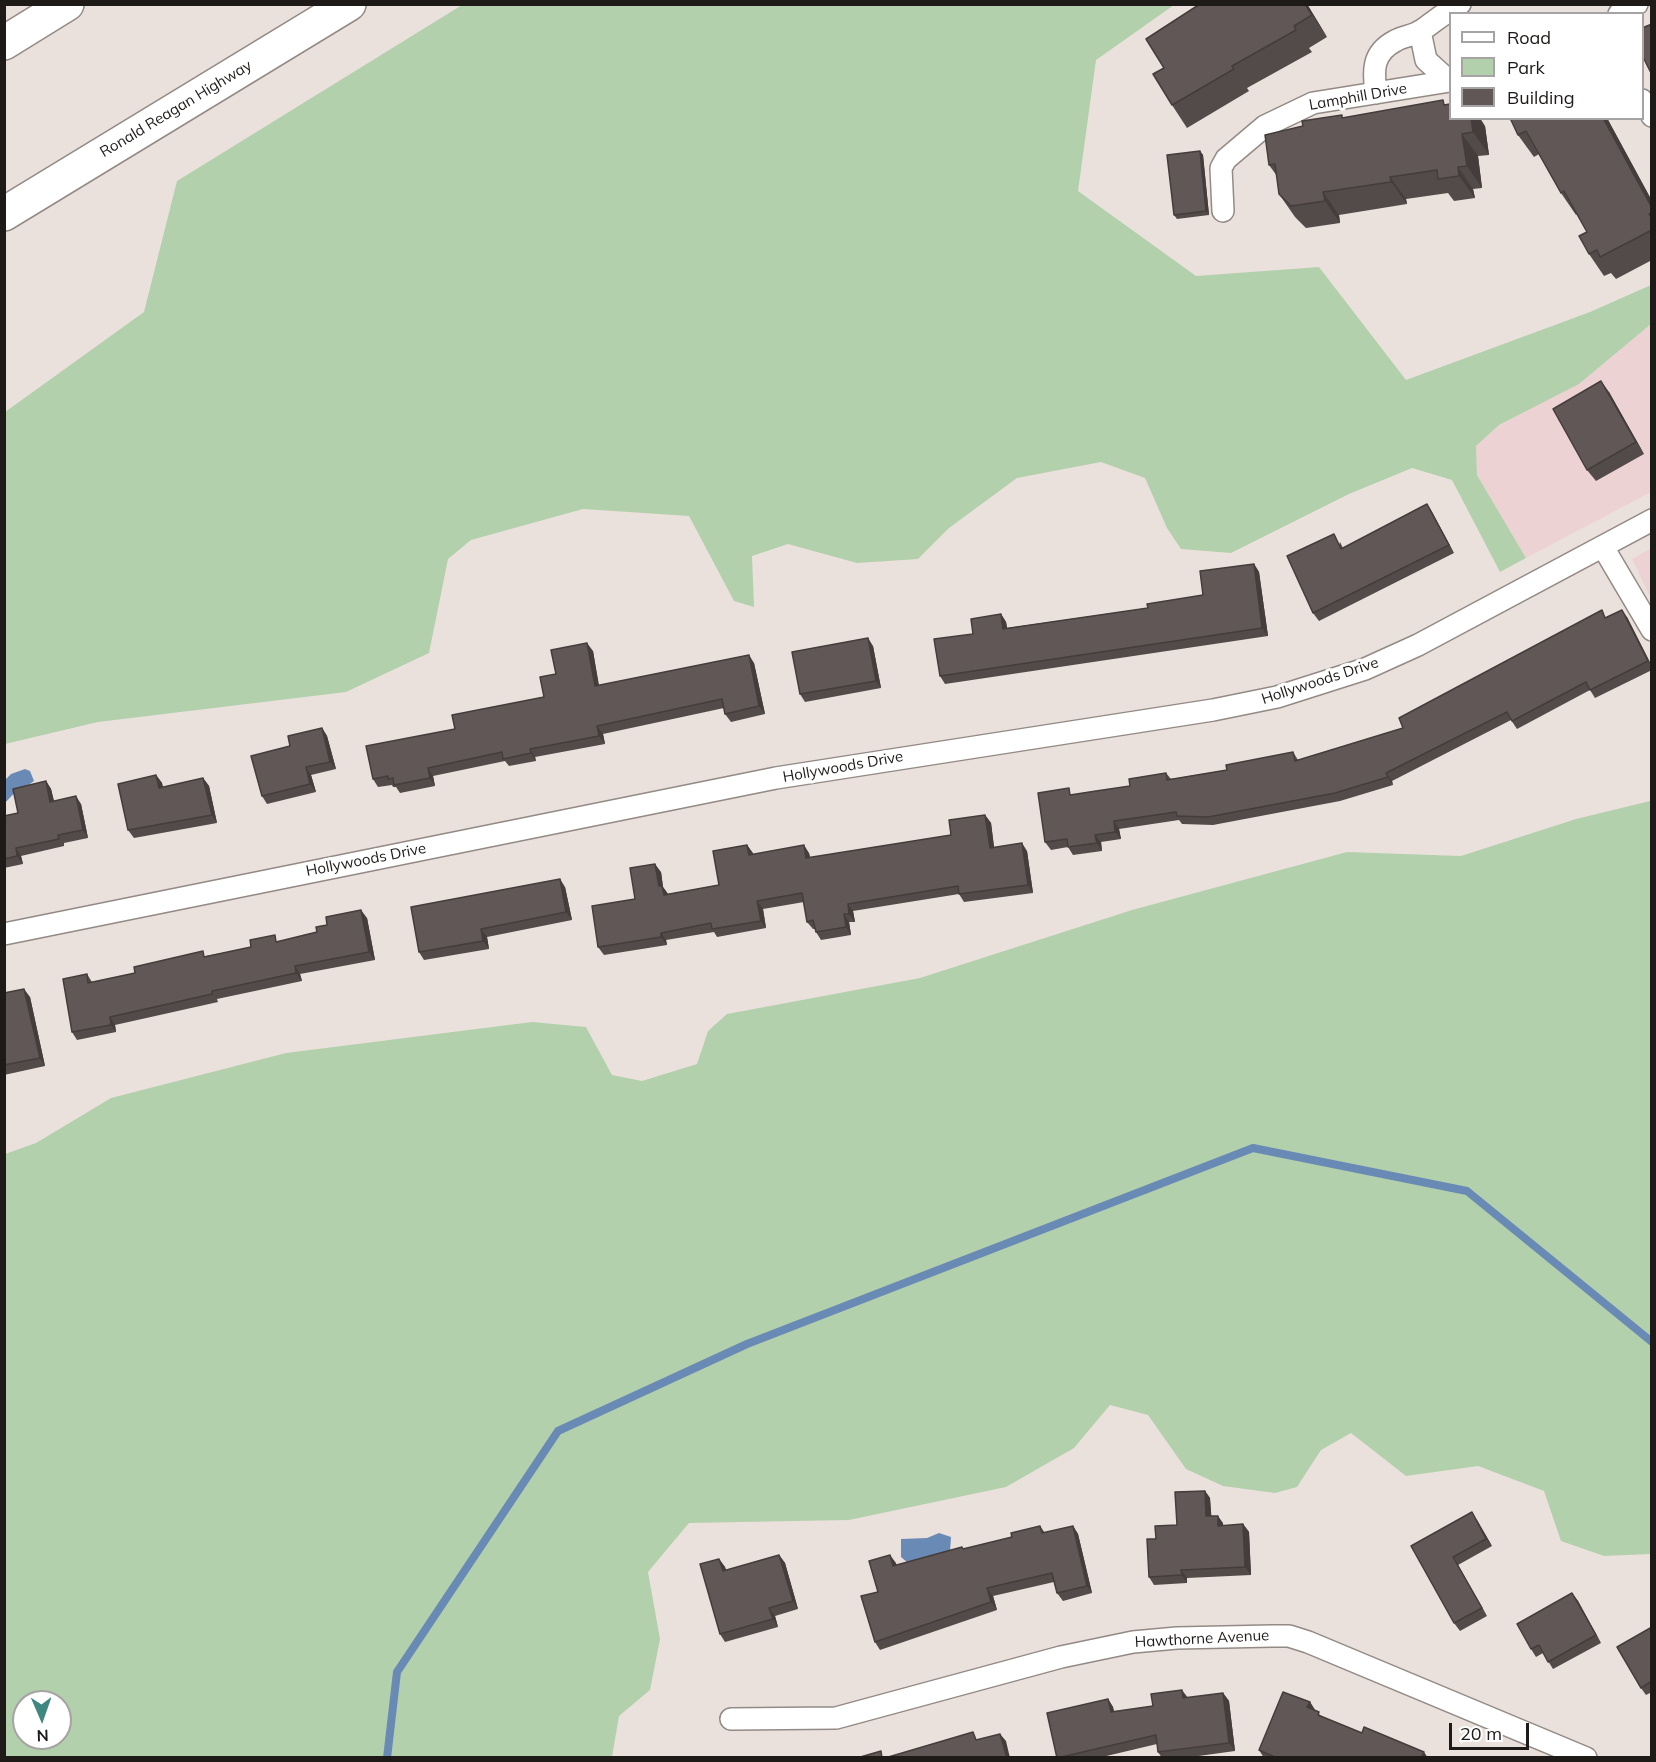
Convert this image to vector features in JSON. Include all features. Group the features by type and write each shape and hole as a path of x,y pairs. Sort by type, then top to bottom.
{"highway":[{"path":"4,44 67,4"},
{"name":"Ronald Reagan Highway","path":"4,214 349,4"}],"street":[{"path":"1376,93 1372,67 1381,52 1394,41 1420,31 1433,20 1460,4"},
{"path":"1622,12 1637,4"},
{"path":"1420,31 1426,60 1449,80"},
{"name":"Lamphill Drive","path":"1223,211 1221,168 1226,159 1265,126 1313,103 1449,81"},
{"path":"1644,103 1652,116"},
{"name":"Hollywoods Drive","path":"4,934 776,778 1276,697 1365,669 1418,645 1652,520"},
{"path":"1603,547 1652,630"},
{"name":"Hawthorne Avenue","path":"731,1719 836,1719 1106,1646 1177,1638 1289,1636 1586,1758"}],"shaded area":[{"path":"1651,324 1651,492 1526,558 1477,475 1476,446 1499,425 1579,384"},
{"path":"1651,548 1651,599 1632,559"}],"green space":[{"path":"462,5 1174,5 1096,60 1078,191 1196,276 1319,267 1406,380 1590,312 1651,285 1651,324 1579,384 1499,425 1476,446 1477,475 1526,558 1500,572 1452,480 1412,468 1349,494 1231,553 1181,549 1167,528 1145,478 1101,462 1017,478 949,528 918,559 857,563 788,544 752,556 754,607 734,601 689,516 583,509 471,540 448,559 429,653 346,692 98,722 5,744 5,412 144,312 177,181"},
{"path":"1650,801 1651,1554 1604,1556 1561,1541 1544,1491 1478,1466 1406,1476 1351,1433 1321,1450 1297,1487 1275,1493 1223,1486 1186,1469 1148,1415 1110,1405 1074,1448 1006,1487 849,1520 689,1523 648,1572 660,1639 650,1690 619,1716 612,1757 5,1757 5,1154 36,1143 111,1098 286,1053 532,1022 586,1027 612,1075 642,1081 697,1064 708,1031 727,1014 920,978 1132,910 1347,852 1461,856 1576,819"}],"water":[{"path":"25,769 30,771 34,781 18,789 5,803 5,780 11,774"},
{"path":"939,1533 951,1537 950,1552 908,1563 901,1557 901,1539 927,1538"}],"building":[{"path":"1200,4 1305,4 1312,15 1294,26 1296,30 1232,66 1234,69 1172,105 1153,74 1164,68 1146,39"},
{"path":"1652,24 1652,75 1644,59 1644,27"},
{"path":"1443,100 1444,105 1449,104 1449,120 1471,120 1473,132 1462,134 1467,166 1458,167 1459,176 1438,179 1437,170 1390,177 1391,182 1323,192 1325,201 1291,206 1279,194 1275,164 1269,165 1265,135 1303,126 1302,121 1342,115 1342,118"},
{"path":"1511,120 1604,120 1652,208 1652,213 1649,214 1652,218 1652,230 1600,257 1597,250 1589,254 1579,236 1587,232 1564,191 1561,193 1526,131 1518,135"},
{"path":"1200,151 1206,211 1174,215 1167,155"},
{"path":"1601,381 1636,442 1587,470 1553,409"},
{"path":"1427,504 1449,545 1313,613 1287,556 1334,534 1341,549"},
{"path":"1254,564 1262,628 940,676 934,639 973,634 971,619 1001,614 1003,629 1148,608 1147,604 1203,595 1200,571"},
{"path":"1602,610 1605,618 1622,610 1648,661 1590,690 1586,682 1512,721 1507,712 1386,773 1388,777 1335,793 1208,817 1177,816 1176,812 1114,821 1115,832 1095,835 1097,843 1068,847 1067,839 1045,842 1038,793 1069,788 1070,795 1130,786 1129,779 1166,773 1167,780 1227,770 1226,765 1293,752 1295,761 1403,728 1399,718"},
{"path":"868,638 876,681 800,694 792,652"},
{"path":"587,643 595,686 749,655 759,706 725,714 722,699 597,726 599,736 530,749 531,753 503,759 502,752 428,768 430,778 394,785 393,778 388,779 388,776 373,779 366,746 455,729 452,715 544,697 540,677 556,674 551,650"},
{"path":"322,728 330,762 306,767 310,784 262,796 251,756 290,746 288,736"},
{"path":"156,775 159,788 203,778 212,815 128,830 118,784"},
{"path":"46,781 50,802 76,796 83,830 58,835 59,839 16,848 17,856 4,859 4,816 18,813 13,789"},
{"path":"985,815 990,848 1022,843 1028,885 959,894 958,886 848,904 849,914 844,914 846,927 816,932 813,920 807,922 802,893 757,901 761,921 712,929 711,923 661,933 661,937 598,947 592,906 635,899 630,868 655,864 659,886 662,886 664,895 719,885 713,851 747,845 749,855 804,845 806,858 951,835 949,820"},
{"path":"560,879 566,912 481,929 483,941 419,952 411,907"},
{"path":"361,910 369,952 295,966 296,973 212,991 212,994 110,1017 111,1025 72,1032 63,979 87,974 88,983 135,973 134,967 203,951 204,957 251,947 250,940 275,935 276,942 317,932 316,927 327,925 326,917"},
{"path":"24,989 40,1058 4,1065 4,993"},
{"path":"1205,1491 1206,1516 1218,1516 1218,1526 1243,1524 1245,1567 1181,1570 1182,1575 1149,1577 1147,1539 1156,1539 1155,1526 1177,1525 1175,1492"},
{"path":"1472,1512 1486,1539 1453,1557 1482,1608 1454,1623 1411,1546"},
{"path":"1040,1526 1042,1533 1073,1526 1087,1586 1057,1593 1052,1573 987,1588 991,1602 875,1642 861,1596 878,1592 869,1561 890,1555 893,1566 962,1547 963,1549 1012,1537 1011,1533"},
{"path":"779,1555 793,1601 769,1608 773,1619 720,1634 700,1564 719,1559 723,1571"},
{"path":"1572,1593 1596,1635 1548,1662 1539,1645 1531,1649 1517,1624"},
{"path":"1652,1627 1652,1681 1641,1688 1617,1647"},
{"path":"1182,1690 1183,1698 1223,1693 1229,1743 1158,1752 1156,1735 1057,1758 1047,1713 1108,1699 1111,1712 1153,1706 1151,1694"},
{"path":"1283,1692 1310,1702 1307,1707 1319,1712 1318,1715 1362,1733 1364,1727 1424,1752 1421,1758 1277,1758 1259,1750"},
{"path":"973,1732 976,1740 1000,1734 1007,1758 885,1758"},
{"path":"881,1751 882,1758 857,1758"}],"waterway":[{"path":"387,1758 397,1672 558,1431 747,1344 1253,1148 1467,1191 1652,1342"}]}
